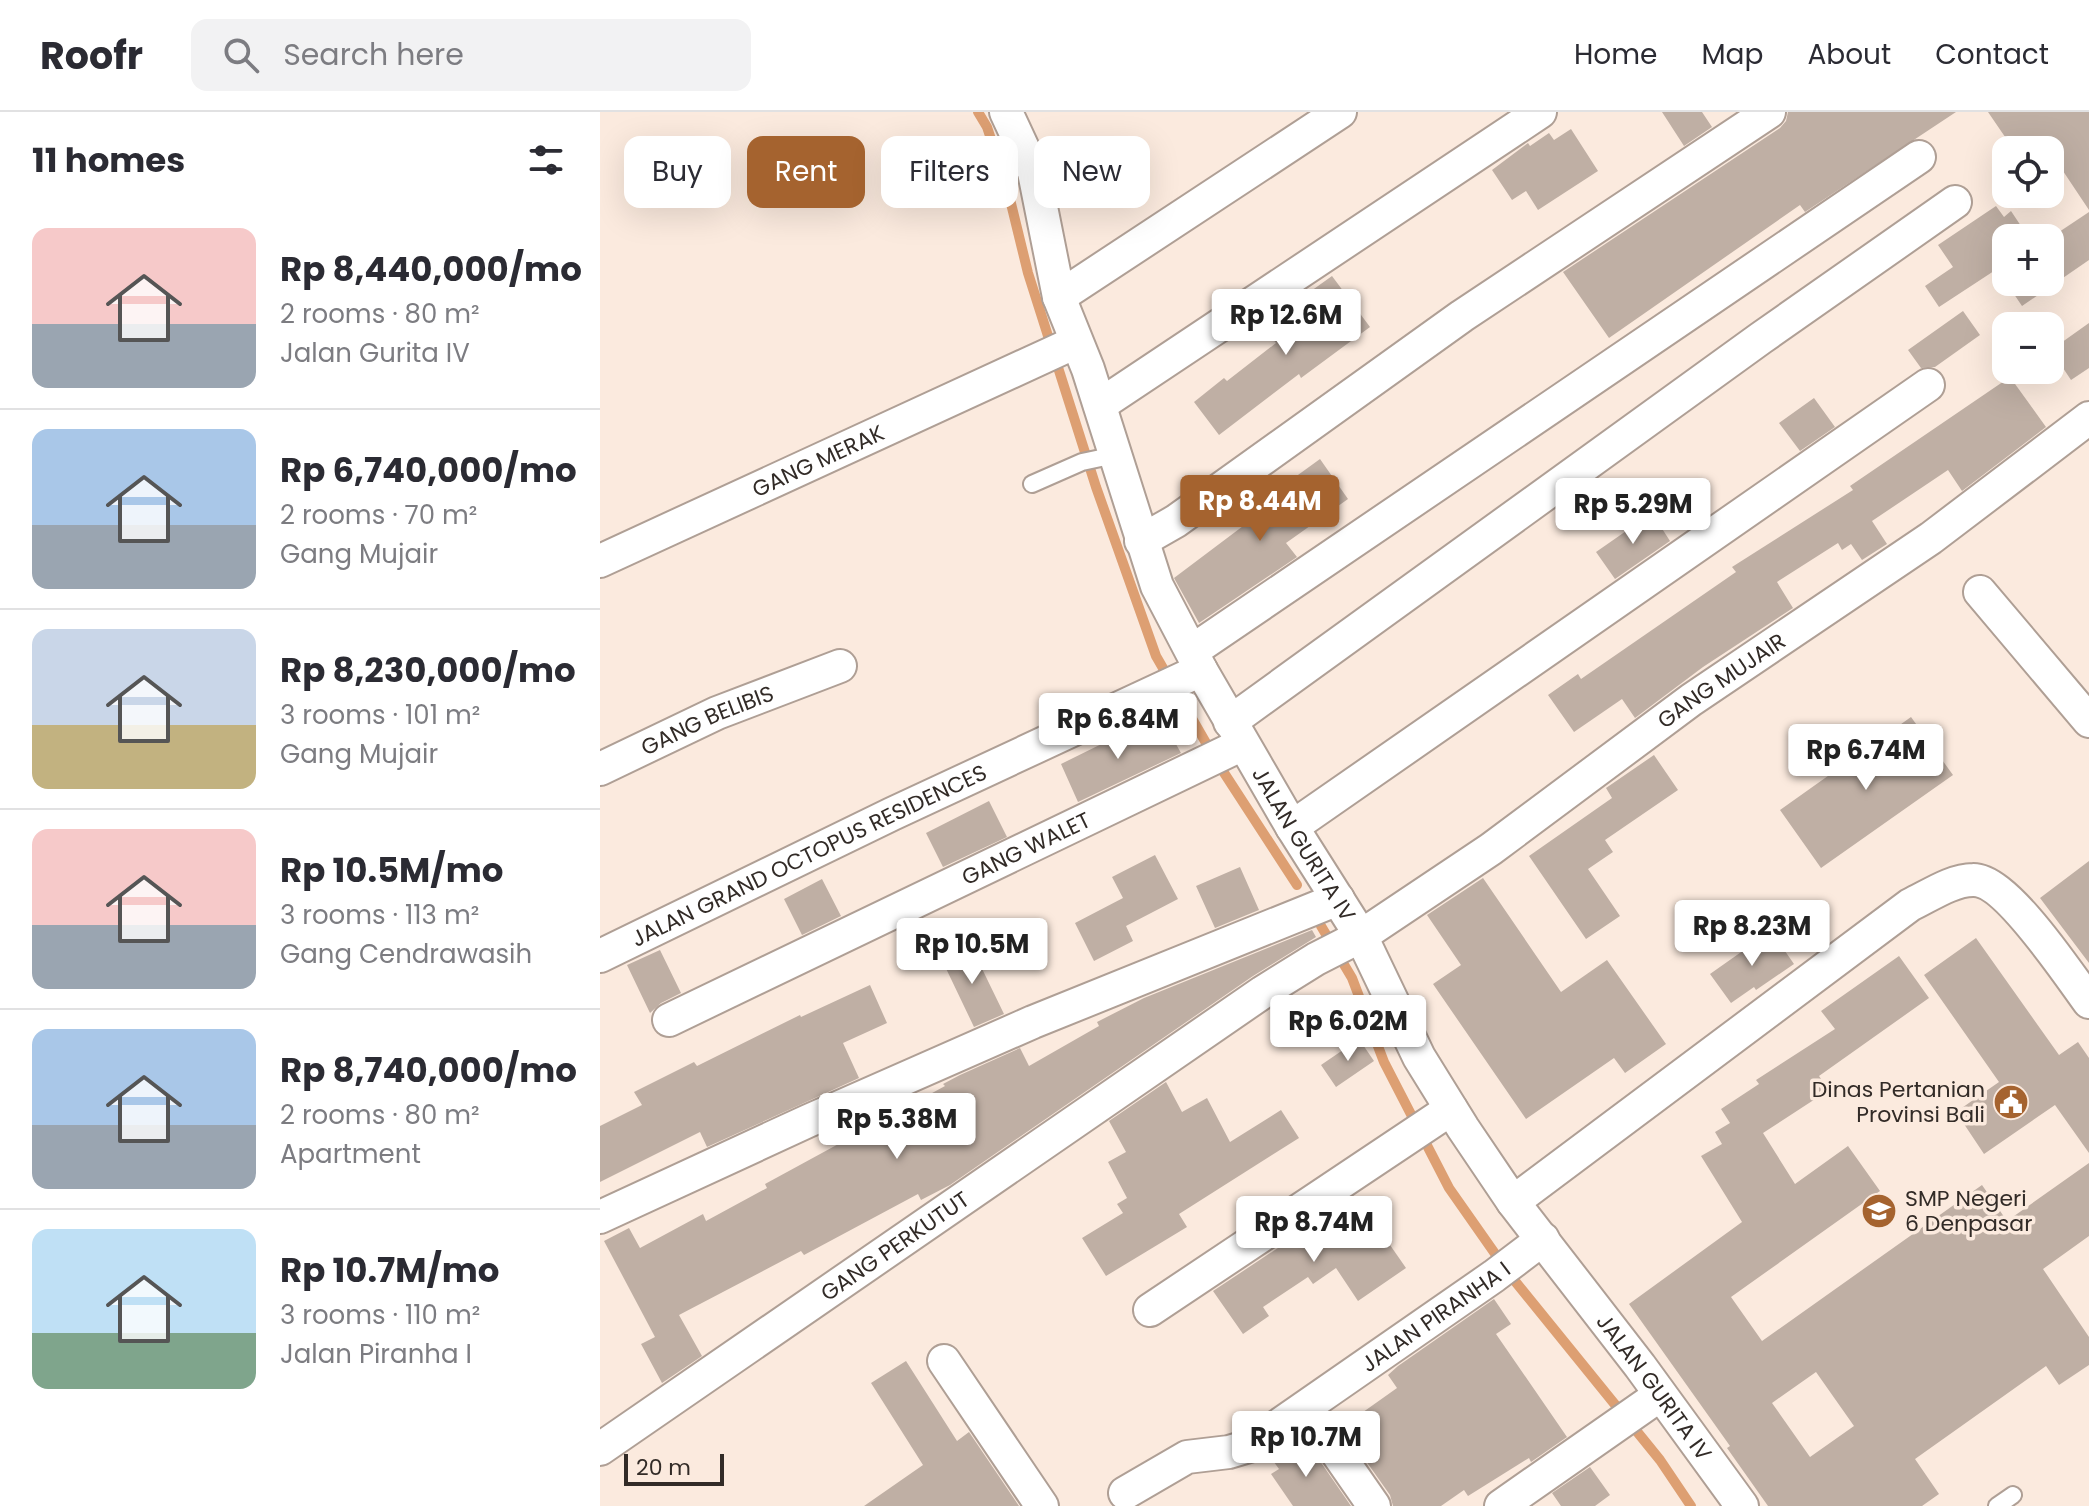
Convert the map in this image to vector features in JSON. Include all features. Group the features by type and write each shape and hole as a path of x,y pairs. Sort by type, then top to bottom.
{"street":[{"path":"1059,297 1340,112"},
{"path":"1100,405 1540,112"},
{"path":"1141,541 1176,521 1462,316 1769,112"},
{"name":"JALAN GURITA IV","path":"1009,113 1034,172 1059,297 1056,351 1100,405 1098,458 1141,541 1157,586 1229,744 1292,827 1338,899 1356,939 1448,1111 1539,1242 1640,1409 1742,1506"},
{"name":"JALAN GRAND OCTOPUS RESIDENCES","path":"600,956 1149,692 1195,665 1919,157"},
{"name":"GANG WALET","path":"669,1020 1229,744 1735,356 1955,202"},
{"name":"GANG MERAK","path":"600,561 1056,351"},
{"path":"1292,827 1928,385"},
{"name":"GANG MUJAIR","path":"1356,939 1491,849 1691,700 1931,538 2089,418"},
{"path":"1980,592 2089,721"},
{"name":"GANG BELIBIS","path":"600,769 717,713 828,670"},
{"path":"1513,1202 1910,905 1956,883 1973,880 1987,882 2017,908 2089,1002"},
{"path":"600,1217 1033,1022 1338,899"},
{"name":"GANG PERKUTUT","path":"600,1449 1263,992 1316,959 1356,939"},
{"path":"1150,1310 1448,1111"},
{"name":"JALAN PIRANHA I","path":"1125,1493 1187,1457 1229,1452 1249,1446 1539,1242"},
{"path":"944,1361 1042,1506"},
{"path":"1306,1408 1374,1506"},
{"path":"1501,1506 1640,1409"}],"lane":[{"path":"1032,484 1098,458"},
{"path":"1997,1506 2013,1495"}],"building":[{"path":"1662,112 1702,112 1712,127 1684,146"},
{"path":"1788,112 1956,112 1805,212 1800,205 1609,338 1563,272 1780,128"},
{"path":"1988,112 2089,112 2089,210 2064,172 2064,136 2004,136"},
{"path":"1571,129 1598,171 1538,210 1526,191 1512,200 1492,170 1528,143 1530,146 1549,133 1554,140"},
{"path":"1993,208 1997,208 2004,217 2011,211 2020,224 1992,224 1992,272 1939,307 1925,286 1953,267 1938,245"},
{"path":"2089,212 2089,260 2064,277 2064,229"},
{"path":"1332,276 1370,327 1301,378 1299,374 1219,435 1194,402 1276,343 1271,337 1319,302 1311,291"},
{"path":"2015,296 2037,296 2022,306"},
{"path":"1963,311 1980,335 1935,367 1921,368 1908,350"},
{"path":"2089,323 2089,368 2071,380 2064,370 2064,341"},
{"path":"2000,384 2015,384 2046,427 1962,491 1948,470 1872,521 1887,544 1862,560 1851,544 1842,550 1838,543 1777,582 1793,608 1703,667 1635,718 1622,699 1574,732 1548,695 1578,674 1581,679 1736,572 1732,567 1853,490 1850,486"},
{"path":"1814,398 1835,427 1800,451 1779,423"},
{"path":"1320,459 1348,499 1286,543 1297,557 1199,623 1174,578 1267,508 1262,501"},
{"path":"1652,513 1670,541 1615,579 1596,552"},
{"path":"1911,717 1953,775 1821,868 1780,810"},
{"path":"1142,724 1150,740 1168,730 1181,753 1078,802 1061,764"},
{"path":"1654,755 1678,790 1605,840 1613,852 1588,869 1620,916 1586,939 1529,856 1612,798 1606,788"},
{"path":"989,801 1007,837 943,867 926,833"},
{"path":"1155,855 1178,899 1126,926 1133,941 1094,961 1075,923 1123,898 1112,877"},
{"path":"2089,861 2089,963 2040,898"},
{"path":"1240,867 1259,910 1215,928 1196,886"},
{"path":"1483,878 1561,992 1607,960 1666,1044 1625,1073 1614,1058 1526,1119 1433,984 1461,965 1427,915"},
{"path":"822,879 841,916 802,935 784,899"},
{"path":"1312,930 1316,937 1253,976 950,1185 921,1200 918,1194 804,1255 801,1251 679,1315 702,1356 662,1383 641,1344 655,1337 604,1241 629,1228 640,1248 703,1214 706,1221 767,1188 765,1184 960,1075 1020,1048 1029,1066 1099,1026 1097,1022 1144,998"},
{"path":"1771,931 1794,964 1731,1003 1710,974"},
{"path":"1976,938 2059,1055 2078,1042 2089,1058 2089,1153 2055,1105 1984,1154 1956,1112 1999,1082 1924,975"},
{"path":"970,944 1004,1014 974,1027 941,958"},
{"path":"660,950 681,993 661,1003 650,1013 627,965"},
{"name":"SMP Negeri 6 Denpasar","path":"1899,956 1929,998 1819,1076 1829,1090 1763,1133 1795,1184 1848,1146 1880,1191 1731,1297 1762,1341 1982,1185 2007,1221 2089,1163 2089,1236 2043,1269 2089,1337 2089,1365 2059,1385 2046,1366 1915,1459 1939,1494 1922,1506 1768,1506 1727,1448 1730,1446 1629,1304 1742,1222 1701,1156 1722,1144 1715,1132 1730,1123 1721,1109 1759,1084 1756,1080 1835,1029 1821,1011","holes":["1816,1372 1854,1426 1810,1457 1772,1403"]},
{"path":"870,985 887,1023 843,1043 859,1078 707,1147 700,1132 600,1182 600,1126 642,1105 634,1092 694,1062 697,1066 800,1015"},
{"path":"1359,1039 1374,1061 1336,1087 1321,1065"},
{"path":"1166,1082 1182,1112 1207,1098 1230,1142 1281,1110 1299,1138 1179,1214 1187,1227 1106,1276 1082,1238 1123,1213 1117,1204 1127,1198 1108,1162 1126,1152 1109,1121"},
{"path":"1356,1196 1406,1268 1358,1301 1336,1268 1313,1284 1308,1277 1263,1307 1269,1316 1243,1334 1213,1291"},
{"path":"1494,1299 1511,1324 1496,1334 1567,1437 1531,1462 1529,1458 1468,1496 1464,1490 1441,1506 1393,1506 1390,1495 1342,1427 1397,1388 1388,1375 1398,1366"},
{"path":"906,1361 957,1441 969,1432 1019,1506 864,1506 923,1465 871,1383"},
{"path":"1295,1442 1303,1453 1311,1448 1351,1506 1293,1506 1271,1474 1279,1469 1271,1458"},
{"path":"1590,1467 1610,1495 1595,1506 1561,1506 1552,1493"}],"waterway":[{"path":"978,112 987,127 1007,187 1028,273 1096,487 1156,656 1217,762 1297,885"},
{"path":"1321,926 1352,978 1384,1062 1449,1188 1510,1275 1660,1460 1691,1506"}],"place":[{"name":"Dinas Pertanian Provinsi Bali","path":"2011,1102"},
{"name":"SMP Negeri 6 Denpasar","path":"1879,1211"}]}
